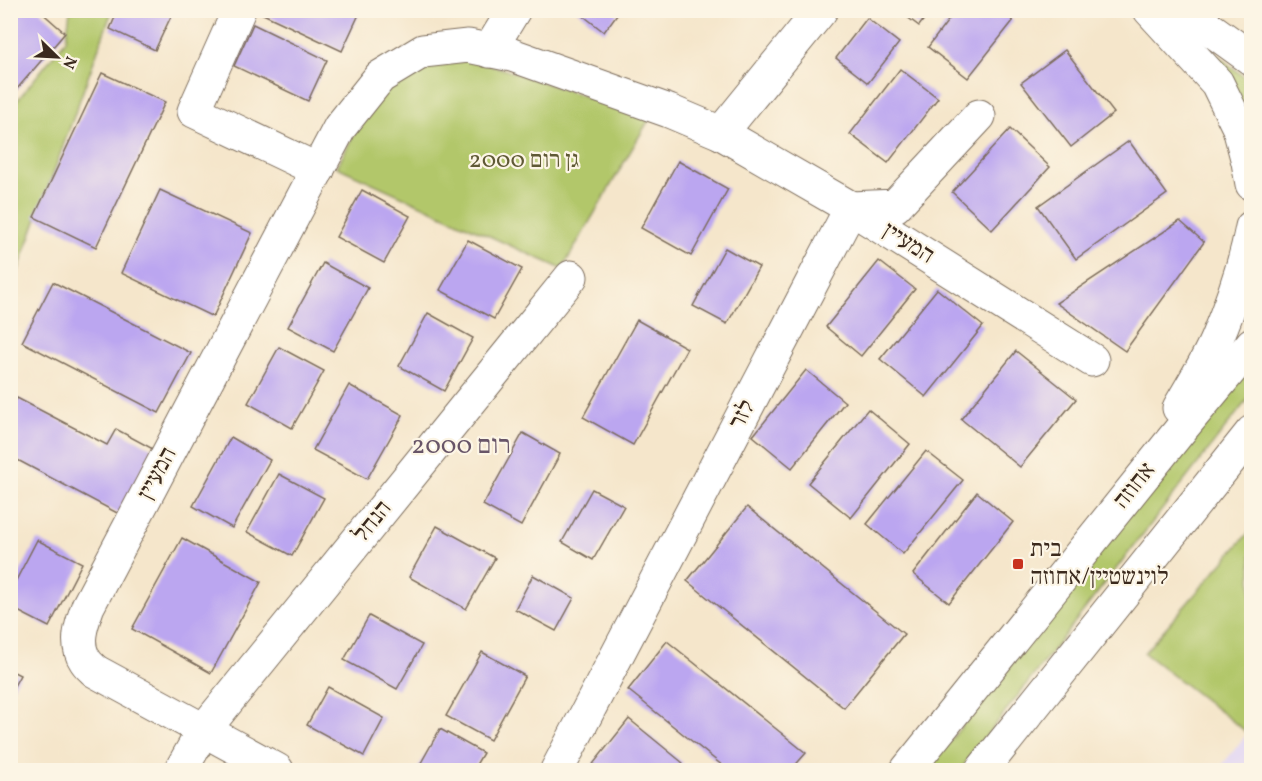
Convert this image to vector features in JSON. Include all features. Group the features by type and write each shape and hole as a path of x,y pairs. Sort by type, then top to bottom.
{"street":[{"path":"239,10 194,111 318,170"},
{"path":"489,51 514,10"},
{"path":"721,133 820,10"},
{"path":"1150,10 1217,83 1239,128 1251,184"},
{"path":"1184,10 1251,59"},
{"name":"המעיין","path":"203,731 95,671 84,659 80,644 80,627 88,606 340,126 380,77 423,51 468,46 512,55 669,111 721,133 850,208 1092,360"},
{"path":"850,208 895,206 980,116"},
{"name":"לזר","path":"557,771 850,208"},
{"path":"1093,539 1179,409 1216,340 1235,291 1247,251 1251,227"},
{"name":"הנחל","path":"180,771 203,731 572,277"},
{"name":"אחוזה","path":"907,771 1251,344"},
{"path":"982,771 1251,432"},
{"path":"1154,555 1251,452"},
{"path":"203,731 278,771"}],"shaded area":[{"path":"1251,729 1251,770 1218,770 1248,733"}],"green space":[{"path":"70,11 112,11 11,290 11,108 66,40"},
{"path":"1210,50 1251,82 1251,132 1230,84"},
{"name":"גן רום 2000","path":"470,58 650,118 562,269 337,167 354,134 385,89 431,59"},
{"path":"1251,362 1251,395 960,770 927,770"},
{"path":"1251,530 1252,729 1248,733 1144,653"}],"building":[{"path":"10,10 39,10 65,33 10,97"},
{"path":"118,10 174,10 155,50 110,29"},
{"path":"262,10 361,10 342,51 261,13"},
{"path":"576,10 620,10 604,32"},
{"path":"898,10 931,10 919,26"},
{"path":"956,10 1000,10 1013,21 968,78 928,47"},
{"path":"867,18 899,43 868,83 836,58"},
{"path":"253,24 327,60 308,101 234,66"},
{"path":"1065,50 1114,113 1071,147 1021,83"},
{"path":"900,69 938,98 888,163 850,134"},
{"path":"102,73 165,102 96,247 34,217"},
{"path":"1010,129 1050,167 992,230 952,192"},
{"path":"1129,141 1167,194 1076,259 1038,206"},
{"path":"678,161 728,189 691,256 641,228"},
{"path":"160,190 252,233 213,317 121,273"},
{"path":"362,190 410,216 384,263 336,237"},
{"path":"1180,221 1204,242 1125,351 1056,303"},
{"path":"468,240 522,269 494,319 440,290"},
{"path":"725,248 759,267 727,324 693,306"},
{"path":"879,261 915,289 861,356 826,327"},
{"path":"323,263 368,288 333,351 288,327"},
{"path":"53,282 191,353 159,413 22,342"},
{"path":"937,289 983,326 926,397 880,359"},
{"path":"428,313 473,338 444,391 399,366"},
{"path":"637,320 687,348 633,445 583,417"},
{"path":"279,347 324,371 292,428 248,403"},
{"path":"1016,351 1076,399 1020,467 961,419"},
{"path":"806,370 845,402 792,468 753,436"},
{"path":"349,385 403,415 367,479 313,450"},
{"path":"17,398 107,445 116,429 153,449 119,514 10,456 10,410"},
{"path":"868,409 910,444 851,518 808,483"},
{"path":"523,433 560,454 521,526 483,505"},
{"path":"231,437 270,460 232,528 193,506"},
{"path":"926,451 963,480 903,554 867,524"},
{"path":"279,474 324,498 292,556 247,532"},
{"path":"592,489 624,506 593,560 562,542"},
{"path":"977,492 1013,522 949,603 913,574"},
{"path":"747,507 904,634 844,708 687,581"},
{"path":"437,526 495,558 466,609 409,577"},
{"path":"182,538 261,582 211,673 132,629"},
{"path":"37,540 82,563 49,627 10,607 10,592"},
{"path":"533,575 574,598 556,631 515,609"},
{"path":"369,616 422,645 397,689 344,660"},
{"path":"667,641 806,753 791,770 728,770 628,690"},
{"path":"482,652 525,676 490,740 446,716"},
{"path":"10,670 20,675 10,693"},
{"path":"328,687 384,718 364,756 307,725"},
{"path":"629,719 683,763 677,770 601,770 593,764"},
{"path":"440,729 483,753 473,770 417,770"}],"place":[{"name":"בית לוינשטיין/אחוזה","path":"1018,564"}],"district":[{"name":"רום 2000","path":"461,446"}]}
